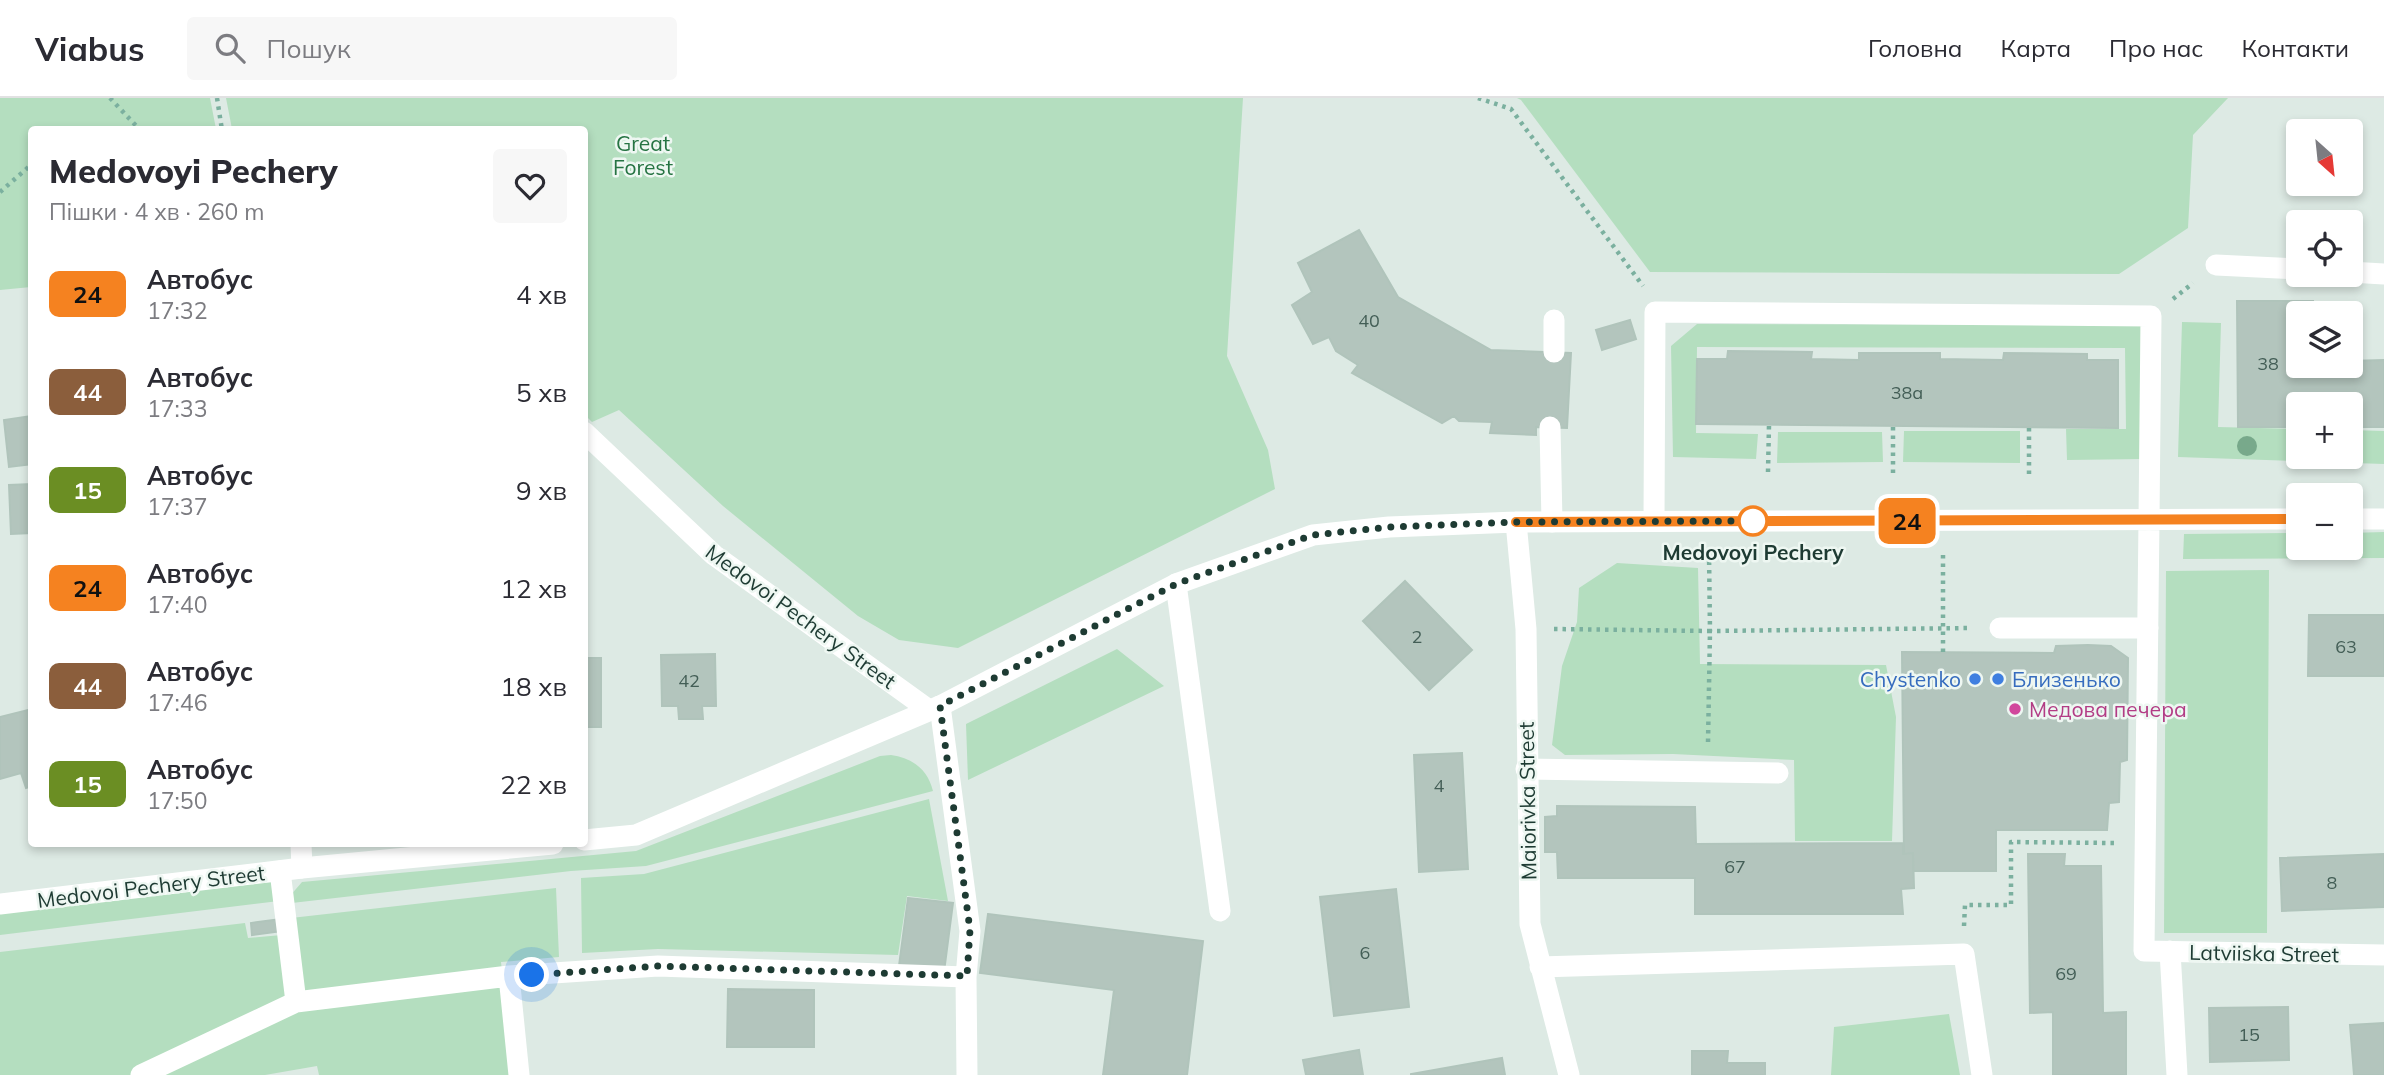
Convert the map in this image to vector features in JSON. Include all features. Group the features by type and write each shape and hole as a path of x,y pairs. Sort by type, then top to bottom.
{"street":[{"path":"2216,265 2286,268"},
{"path":"2363,273 2384,274"},
{"path":"1654,521 1655,312 2151,316 2146,843"},
{"path":"1554,320 1554,352"},
{"path":"1550,428 1552,522"},
{"name":"Medovoi Pechery Street","path":"588,436 714,555 934,708"},
{"path":"588,840 636,835 934,708 1176,584 1313,535 1390,527 1516,522 2286,519"},
{"path":"2363,519 2384,519"},
{"name":"Maiorivka Street","path":"1516,522 1526,629 1530,924 1569,1075"},
{"path":"1176,584 1220,911"},
{"path":"2000,628 2148,628"},
{"path":"934,708 970,930 967,1075"},
{"path":"1526,769 1778,773"},
{"name":"Latviiska Street","path":"2146,843 2144,951 2384,954"},
{"path":"301,847 302,868"},
{"name":"Medovoi Pechery Street","path":"0,904 302,868 522,847"},
{"path":"280,871 296,1002"},
{"path":"2170,951 2177,1075"},
{"path":"1540,967 1964,954 1982,1075"},
{"path":"141,1075 296,1002 509,976 658,966 967,976"},
{"path":"509,976 519,1075"}],"path":[{"path":"110,98 136,126"},
{"path":"217,98 221,126"},
{"path":"1478,98 1511,109 1645,289"},
{"path":"0,192 28,168"},
{"path":"2151,316 2216,265"},
{"path":"1768,472 1769,425"},
{"path":"1893,473 1894,426"},
{"path":"2029,427 2029,474"},
{"path":"1708,772 1709,554"},
{"path":"1943,555 1943,652"},
{"path":"1526,629 1710,631 2000,628"},
{"path":"1964,954 1965,905 2011,905 2011,842 2146,843"}],"green space":[{"path":"0,98 210,98 215,126 28,126 28,287 0,290"},
{"name":"Great Forest","path":"226,98 1243,98 1227,356 1268,450 1275,489 958,648 899,640 858,616 723,506 619,410 592,422 588,418 588,126 231,126"},
{"path":"1517,98 2228,98 2193,135 2188,228 2119,274 1650,272"},
{"path":"2182,322 2221,323 2218,427 2286,429 2286,461 2178,457"},
{"path":"1697,324 2142,325 2143,459 2067,460 2066,429 2126,429 2125,348 1697,347 1696,433 1758,434 1756,459 1673,457 1671,346"},
{"path":"2363,430 2384,431 2384,464 2363,463"},
{"path":"1904,431 2020,431 2020,463 1903,462"},
{"path":"1778,432 1882,432 1883,462 1777,463"},
{"path":"2384,532 2384,558 2363,558 2363,533"},
{"path":"2286,533 2286,558 2183,559 2184,534"},
{"path":"1617,563 1698,568 1700,664 1886,665 1896,717 1892,841 1795,841 1794,760 1673,754 1565,755 1552,745 1562,666 1577,622 1579,588"},
{"path":"2269,570 2267,933 2164,933 2166,571"},
{"path":"1117,649 1164,686 968,780 966,724"},
{"path":"891,755 918,766 933,791 646,866 571,871 283,904 302,882 636,851 880,756"},
{"path":"929,799 948,901 907,896 898,955 658,949 582,953 581,878 644,874"},
{"path":"276,874 279,901 0,935 0,909"},
{"path":"556,888 559,957 501,962 513,1075 319,1075 317,1066 265,1075 0,1075 0,952 245,923 248,938 293,934 291,918"},
{"path":"1949,1014 1960,1075 1831,1075 1834,1027"}],"building":[{"path":"1359,230 1398,297 1491,350 1571,353 1567,428 1536,427 1536,435 1490,433 1492,422 1459,421 1454,416 1442,423 1352,373 1358,365 1336,351 1329,337 1313,344 1292,305 1312,292 1298,263"},
{"path":"2237,301 2286,301 2286,378 2363,378 2363,361 2384,360 2384,427 2363,427 2363,392 2286,392 2286,427 2238,427"},
{"path":"1630,320 1636,339 1602,350 1596,330"},
{"path":"1728,351 1812,352 1811,359 1859,360 1859,353 1940,353 1940,359 2003,360 2004,353 2087,354 2087,360 2118,360 2118,428 1696,424 1697,359 1727,359"},
{"path":"28,417 28,465 9,467 4,420"},
{"path":"28,484 28,533 11,534 9,485"},
{"path":"1405,581 1472,650 1429,690 1363,621"},
{"path":"2309,615 2384,615 2384,676 2308,676"},
{"name":"Медова печера","path":"2056,646 2111,646 2128,658 2127,760 2120,762 2119,802 2109,803 2107,830 1996,830 1996,871 1913,871 1913,853 1904,854 1902,652 2054,653"},
{"path":"715,654 716,706 702,706 703,719 679,719 678,706 662,706 661,655"},
{"path":"588,658 601,658 601,727 588,727"},
{"path":"28,710 28,787 21,773 0,779 0,717"},
{"path":"1462,753 1468,869 1419,872 1414,755"},
{"path":"1557,806 1695,807 1696,844 1903,843 1903,854 1913,853 1914,888 1901,889 1903,914 1695,914 1695,878 1558,878 1557,852 1545,852 1545,817 1557,816"},
{"path":"2028,854 2065,854 2064,866 2101,866 2103,1013 2126,1012 2126,1075 2053,1075 2053,1012 2030,1013"},
{"path":"2384,854 2384,907 2282,911 2280,858"},
{"path":"1396,889 1409,1007 1334,1016 1320,897"},
{"path":"908,898 953,903 944,972 899,966"},
{"path":"988,914 1203,941 1187,1075 1103,1075 1114,990 980,973"},
{"path":"282,919 283,931 252,935 251,923"},
{"path":"728,989 814,990 814,1047 727,1047"},
{"path":"2288,1007 2289,1060 2210,1062 2209,1008"},
{"path":"2384,1023 2384,1075 2354,1075 2350,1025"},
{"path":"1359,1050 1363,1075 1306,1075 1303,1060"},
{"path":"1692,1051 1728,1051 1727,1063 1765,1063 1765,1075 1692,1075"},
{"path":"1502,1058 1505,1075 1411,1075 1411,1074"}],"bus line":[{"name":"24","path":"1516,522 2286,519"}],"place":[{"name":"Medovoyi Pechery","path":"1753,521"},
{"name":"Chystenko","path":"1975,679"},
{"name":"Близенько","path":"1998,679"},
{"name":"Медова печера","path":"2015,709"}],"route":[{"path":"532,975 658,966 967,976 970,930 940,706 1176,584 1313,535 1390,527 1516,522 1753,521"}]}
